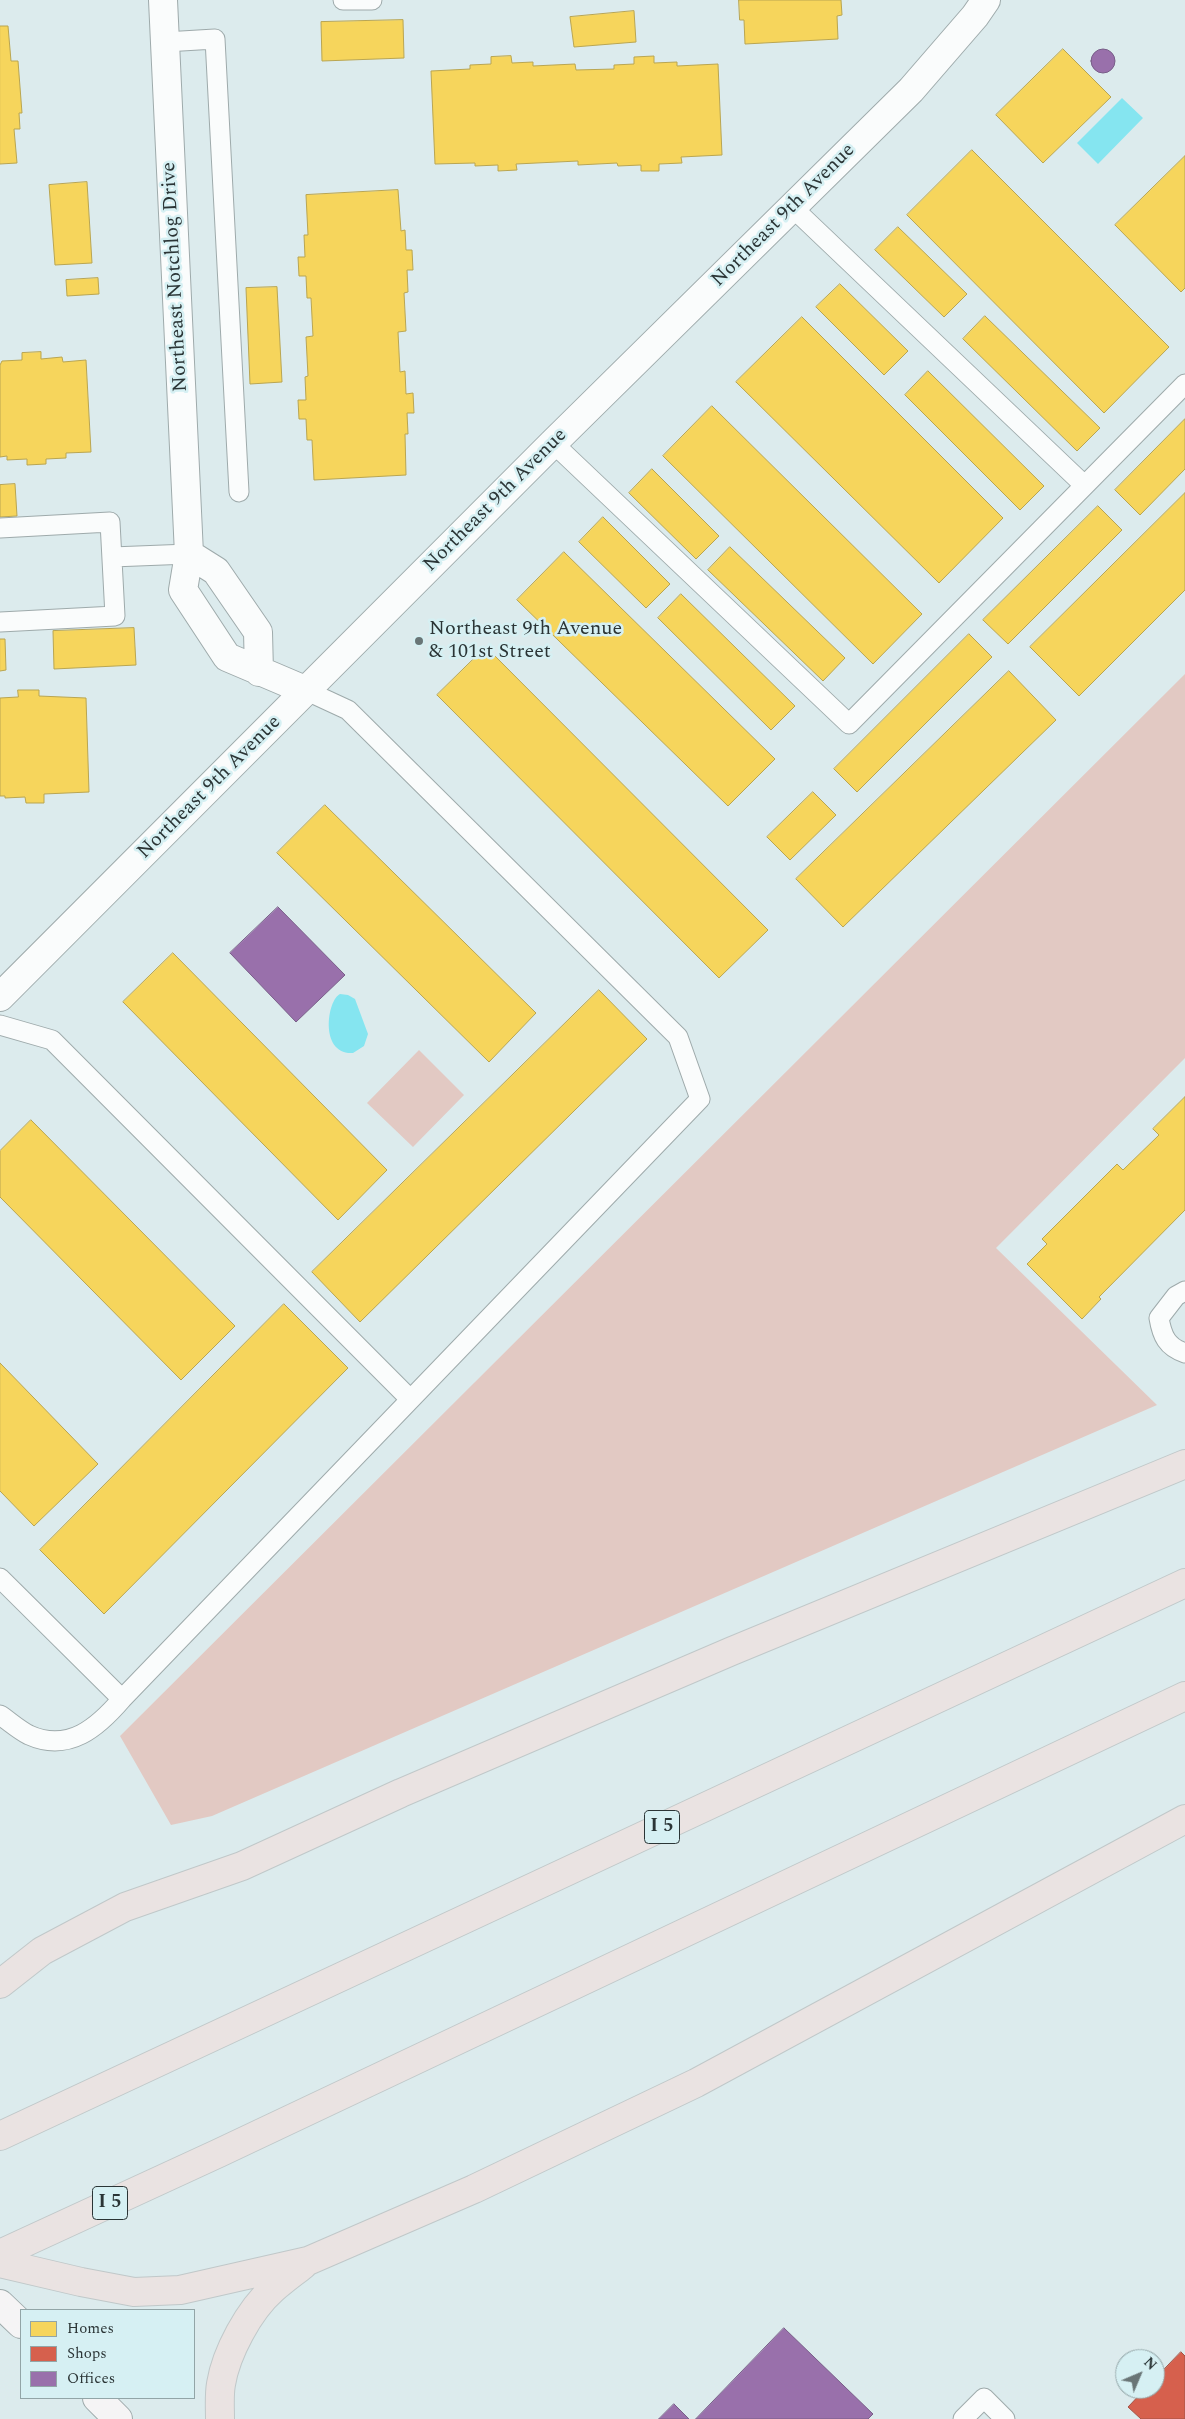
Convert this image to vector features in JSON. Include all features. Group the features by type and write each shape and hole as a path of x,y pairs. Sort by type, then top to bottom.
{"highway":[{"path":"0,1984 42,1951 126,1907 242,1866 401,1793 732,1651 1185,1464"},
{"name":"I 5","path":"0,2136 1185,1583"},
{"name":"I 5","path":"0,2254 219,2153 1185,1696"},
{"path":"0,2263 80,2282 134,2292 180,2290 308,2261 474,2189 696,2083 1185,1819"},
{"path":"220,2419 221,2385 225,2366 234,2345 271,2290 308,2261"}],"main road":[{"path":"0,2304 20,2323"},
{"path":"98,2399 118,2419"}],"street":[{"name":"Northeast Notchlog Drive","path":"163,0 189,554 183,590 227,657 307,691"},
{"name":"Northeast 9th Avenue","path":"0,997 553,443 911,90 975,16 986,0"},
{"path":"189,554 216,571 258,632 259,672"}],"lane":[{"path":"343,0 372,0"},
{"path":"165,42 215,39 239,492"},
{"path":"793,208 1084,484"},
{"path":"553,443 849,724 1084,484 1185,384"},
{"path":"0,528 110,522 115,616 0,622"},
{"path":"112,557 189,554"},
{"path":"0,1715 30,1735 54,1741 70,1739 91,1731 104,1721 122,1699 700,1099 678,1037 348,710 307,691"},
{"path":"0,1025 52,1040 410,1399"},
{"path":"1185,1291 1176,1296 1159,1318 1162,1337 1174,1349 1185,1353"},
{"path":"0,1578 122,1699"},
{"path":"963,2419 984,2398 1005,2419"}],"shaded area":[{"path":"1185,674 1185,1058 996,1248 1157,1405 212,1816 171,1825 120,1736"},
{"path":"419,1050 464,1095 413,1147 367,1103"}],"water":[{"path":"1122,98 1143,118 1098,164 1077,143"},
{"path":"340,994 348,995 355,999 368,1034 364,1046 353,1053 342,1051 335,1045 331,1037 329,1016 335,998"}],"building: Homes":[{"path":"739,0 841,0 842,15 837,16 838,39 745,44 744,20 740,20"},
{"path":"634,11 636,42 574,47 570,17"},
{"path":"403,20 404,58 322,61 321,22"},
{"path":"0,26 8,26 11,61 18,61 22,113 19,113 20,129 14,129 17,163 0,164"},
{"path":"1063,49 1111,97 1043,163 996,115"},
{"path":"511,56 512,63 533,62 533,66 575,64 576,70 614,69 614,65 634,64 634,57 654,56 654,63 677,62 677,66 718,64 722,155 681,157 682,163 659,164 659,171 641,171 641,165 618,166 617,163 578,165 578,161 516,164 517,170 498,171 498,165 475,166 475,163 435,164 431,71 470,69 470,65 491,64 491,57"},
{"path":"972,150 1169,347 1104,413 907,215"},
{"path":"1185,156 1185,288 1181,292 1115,225"},
{"path":"87,182 92,263 55,265 49,185"},
{"path":"398,190 401,231 405,230 406,250 412,250 413,270 407,270 408,292 404,293 406,331 398,332 400,372 405,371 406,394 413,393 414,413 407,413 408,434 405,434 406,475 314,480 312,440 307,440 306,419 299,419 298,400 306,400 305,377 308,376 306,337 313,336 311,298 307,298 306,276 299,276 298,257 305,257 304,235 308,235 306,195"},
{"path":"898,227 967,294 944,317 875,250"},
{"path":"98,278 99,294 67,296 66,280"},
{"path":"840,284 908,351 884,375 816,307"},
{"path":"277,287 282,382 250,384 246,288"},
{"path":"985,316 1100,428 1077,451 963,339"},
{"path":"802,317 1003,518 939,583 736,382"},
{"path":"41,352 41,359 62,357 63,362 86,360 91,452 66,453 66,458 46,459 46,464 27,465 27,459 7,460 7,456 0,457 0,365 2,361 22,360 22,353"},
{"path":"928,371 1044,486 1020,510 905,395"},
{"path":"712,406 922,614 873,664 663,456"},
{"path":"1185,419 1185,469 1140,515 1115,490"},
{"path":"652,469 719,536 696,559 629,493"},
{"path":"15,484 17,516 0,517 0,485"},
{"path":"1185,493 1185,590 1079,696 1030,647"},
{"path":"1098,506 1122,530 1008,644 983,620"},
{"path":"603,517 670,584 646,608 579,542"},
{"path":"730,547 845,658 823,681 708,570"},
{"path":"564,552 775,759 728,806 517,600"},
{"path":"681,594 795,706 771,730 658,618"},
{"path":"134,628 136,665 54,669 53,631"},
{"path":"969,634 992,657 857,792 834,769"},
{"path":"0,639 5,639 6,670 0,671"},
{"path":"486,647 768,930 719,978 437,695"},
{"path":"1009,671 1056,720 843,927 796,879"},
{"path":"18,690 39,690 39,696 86,698 89,792 44,794 44,803 26,803 25,797 5,798 5,796 0,796 0,698 18,697"},
{"path":"813,792 836,815 790,860 767,837"},
{"path":"325,805 536,1013 489,1062 277,853"},
{"path":"173,953 387,1170 338,1220 123,1002"},
{"path":"599,990 647,1039 360,1322 312,1272"},
{"path":"1185,1097 1185,1210 1099,1297 1101,1299 1082,1319 1027,1264 1047,1244 1042,1239 1117,1164 1123,1170 1159,1135 1153,1129"},
{"path":"31,1120 235,1326 181,1380 0,1197 0,1151"},
{"path":"284,1304 348,1368 104,1614 40,1550"},
{"path":"0,1363 98,1464 34,1526 0,1491"}],"building: Shops":[{"path":"1181,2352 1185,2356 1185,2419 1141,2419 1128,2407 1136,2399 1165,2399 1165,2369"}],"building: Offices":[{"path":"1103,49 1112,52 1115,61 1112,70 1103,73 1094,70 1091,61 1094,52"},
{"path":"278,907 345,975 296,1022 230,953"},
{"path":"784,2328 873,2414 868,2419 696,2419"},
{"path":"674,2404 689,2419 659,2419"}],"place":[{"name":"Northeast 9th Avenue & 101st Street","path":"419,641"}]}
